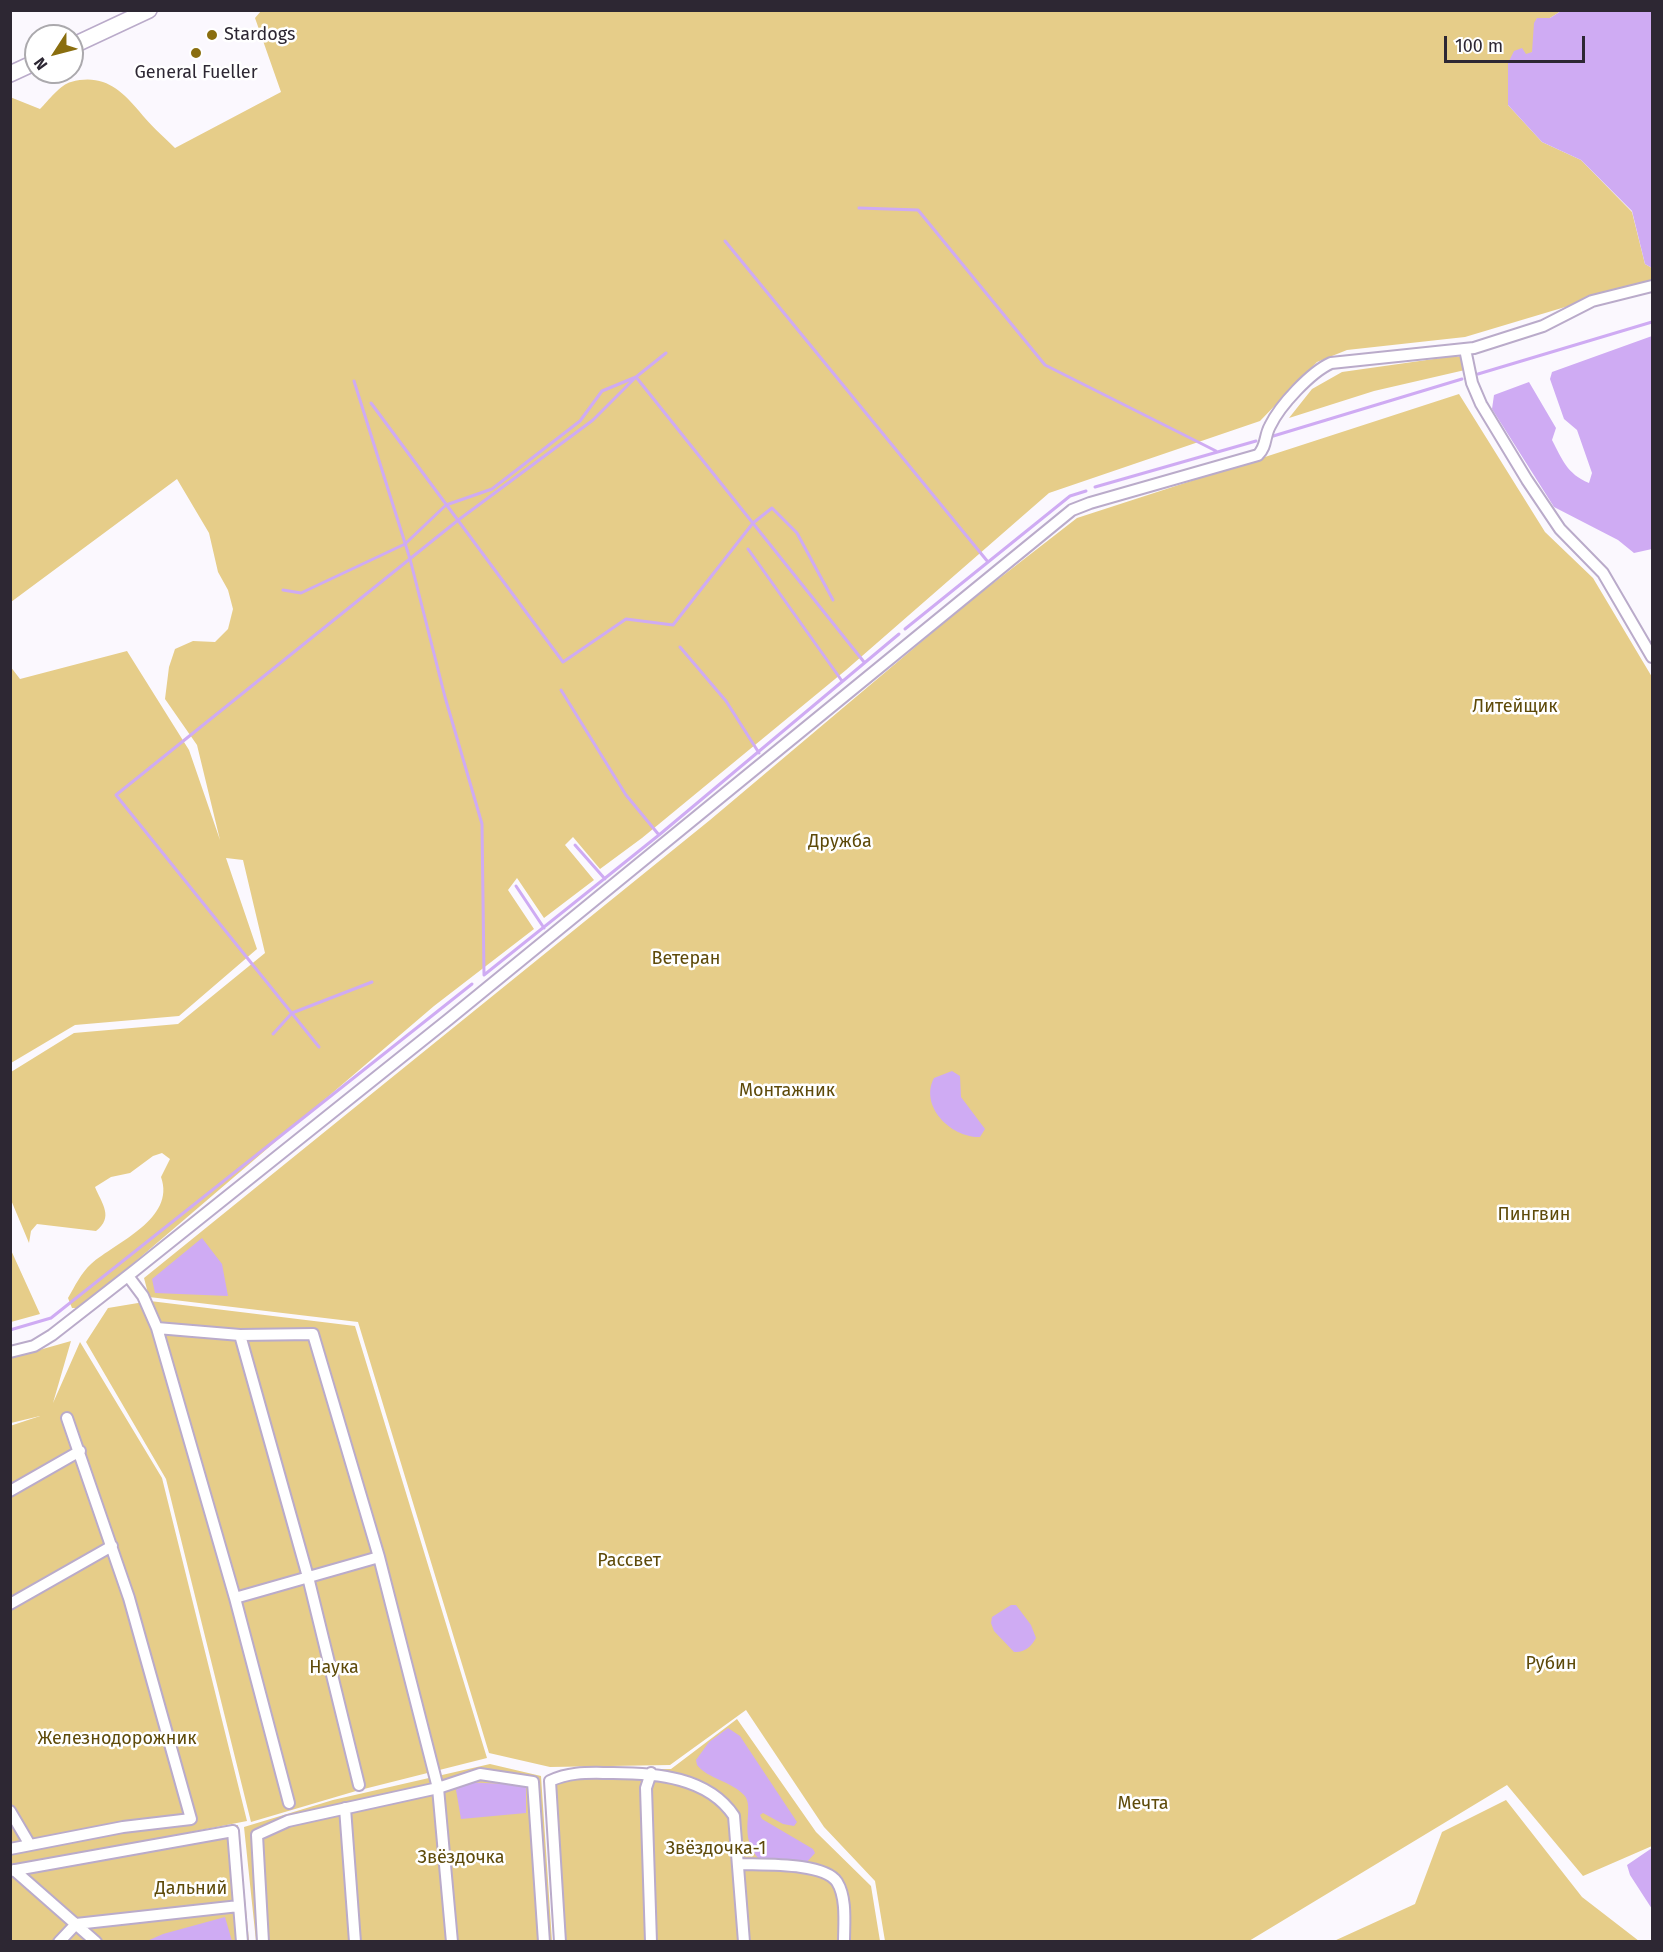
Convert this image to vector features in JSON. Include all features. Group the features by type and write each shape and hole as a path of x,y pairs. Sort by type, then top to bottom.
{"street":[{"path":"84,40 149,10"},
{"path":"10,74 24,68"},
{"path":"10,1352 34,1346 52,1335 128,1276 449,1019 1071,510 1258,455 1265,448 1268,429 1275,416 1318,369 1331,363 1474,348 1543,327 1592,301 1653,286"},
{"path":"1465,349 1472,383 1481,404 1527,480 1560,529 1603,573 1653,657"},
{"path":"128,1276 143,1296 157,1328 235,1598 289,1803"},
{"path":"157,1328 240,1335 313,1334 379,1557 438,1788 452,1941"},
{"path":"240,1335 308,1577 359,1785"},
{"path":"10,1849 123,1827 191,1819 129,1598 67,1418"},
{"path":"10,1491 80,1452"},
{"path":"10,1604 112,1546"},
{"path":"235,1598 379,1557"},
{"path":"560,1941 550,1781 567,1773 651,1773 687,1782 711,1792 725,1802 734,1816 744,1941"},
{"path":"651,1773 646,1788 651,1941"},
{"path":"263,1941 257,1835 288,1821 438,1788 480,1774 533,1782 544,1941"},
{"path":"345,1808 355,1941"},
{"path":"10,1811 30,1845"},
{"path":"12,1871 233,1831 242,1941"},
{"path":"739,1864 822,1870 837,1881 841,1893 844,1941"},
{"path":"12,1871 96,1941"},
{"path":"59,1941 76,1924 239,1906"}],"green space":[{"path":"261,11 1561,11 1550,18 1537,18 1533,52 1508,63 1508,105 1542,142 1581,160 1632,212 1645,264 1652,268 1652,281 1465,337 1347,350 1317,362 1260,421 1049,493 846,670 642,838 600,869 573,837 565,845 594,880 544,918 517,878 508,890 534,929 434,1006 81,1308 72,1308 68,1298 87,1268 141,1228 160,1205 163,1192 161,1177 170,1159 162,1153 153,1156 130,1173 111,1177 95,1187 105,1210 104,1221 96,1231 37,1224 31,1231 29,1243 11,1200 11,1072 74,1033 178,1024 265,953 243,860 226,858 257,949 179,1016 75,1025 11,1063 10,666 20,679 127,651 189,750 220,840 197,745 165,699 169,667 175,649 193,641 215,642 228,629 233,609 228,590 218,572 209,533 177,479 11,602 10,97 40,109 66,84 84,84 84,80 102,82 125,96 175,148 281,92 255,18"},
{"path":"1460,357 1465,370 1374,391 1289,418 1312,389 1342,372"},
{"path":"1459,394 1545,532 1593,578 1652,677 1652,1846 1583,1876 1507,1785 1249,1941 885,1941 875,1881 824,1827 746,1710 670,1765 550,1767 489,1753 358,1322 149,1297 144,1278 710,820 965,605 1077,518"},
{"path":"10,1248 40,1314 11,1322 10,1322"},
{"name":"Наука","path":"150,1301 355,1326 487,1758 356,1791 251,1822 166,1479 86,1342 108,1308"},
{"name":"Железнодорожник","path":"71,1341 53,1403 80,1342 162,1478 247,1821 11,1867 10,1426 40,1416 11,1423 11,1358"},
{"name":"Звёздочка-1","path":"737,1719 816,1832 871,1886 880,1941 559,1941 548,1777 563,1770 671,1769"},
{"name":"Звёздочка","path":"490,1764 541,1776 552,1941 256,1941 244,1827 333,1800"},
{"path":"1506,1800 1582,1897 1639,1941 1334,1941 1415,1904 1442,1832"},
{"name":"Дальний","path":"238,1825 249,1941 11,1941 10,1875"}],"shaded area":[{"path":"1561,11 1652,11 1652,268 1645,264 1632,211 1581,160 1542,142 1508,105 1508,63 1514,51 1522,48 1526,54 1532,52 1534,23 1537,18 1550,18"},
{"path":"1652,336 1652,549 1634,553 1618,540 1554,507 1492,409 1494,395 1529,382 1556,428 1552,440 1562,460 1575,475 1589,483 1592,473 1577,430 1564,419 1550,379 1552,372"},
{"path":"952,1071 960,1076 961,1097 985,1129 980,1137 958,1132 949,1126 934,1109 930,1089 934,1078"},
{"path":"202,1238 222,1264 228,1296 155,1293 152,1279"},
{"path":"1011,1605 1016,1605 1031,1625 1036,1638 1029,1647 1021,1652 1014,1652 994,1631 991,1623 992,1617"},
{"path":"728,1728 740,1736 797,1822 794,1826 783,1824 763,1813 760,1815 762,1819 813,1849 815,1853 806,1863 760,1860 749,1842 748,1807 744,1795 733,1786 707,1774 697,1765 696,1760 709,1742"},
{"path":"464,1782 526,1785 526,1813 461,1819 456,1790"},
{"path":"1652,1848 1652,1909 1630,1875 1627,1865"},
{"path":"225,1917 232,1941 147,1941 163,1934"}],"waterway":[{"path":"859,208 918,210 1045,365 1216,451"},
{"path":"725,241 988,562"},
{"path":"1478,374 1652,322"},
{"path":"319,1047 116,795 457,521 593,420 636,377 666,353"},
{"path":"283,590 301,593 405,544 446,505 492,489 580,421 602,391 636,377 864,662"},
{"path":"1270,437 1462,379"},
{"path":"354,381 410,559 445,697 482,824 484,975"},
{"path":"371,403 563,662 626,619 673,625 753,523 772,508 797,533 833,600"},
{"path":"1095,487 1256,441"},
{"path":"905,629 1070,496 1086,491"},
{"path":"748,549 842,681"},
{"path":"484,975 659,835 899,634"},
{"path":"680,647 726,701 759,753"},
{"path":"561,690 626,795 659,835"},
{"path":"575,845 605,879"},
{"path":"516,886 544,928"},
{"path":"273,1034 292,1013 372,982"},
{"path":"10,1330 51,1318 472,984"}],"place":[{"name":"Stardogs","path":"212,35"},
{"name":"General Fueller","path":"196,53"}],"park label":[{"name":"Литейщик","path":"1515,707"},
{"name":"Дружба","path":"840,842"},
{"name":"Ветеран","path":"686,959"},
{"name":"Монтажник","path":"787,1091"},
{"name":"Пингвин","path":"1534,1215"},
{"name":"Рассвет","path":"629,1561"},
{"name":"Рубин","path":"1551,1664"},
{"name":"Мечта","path":"1143,1804"}]}
